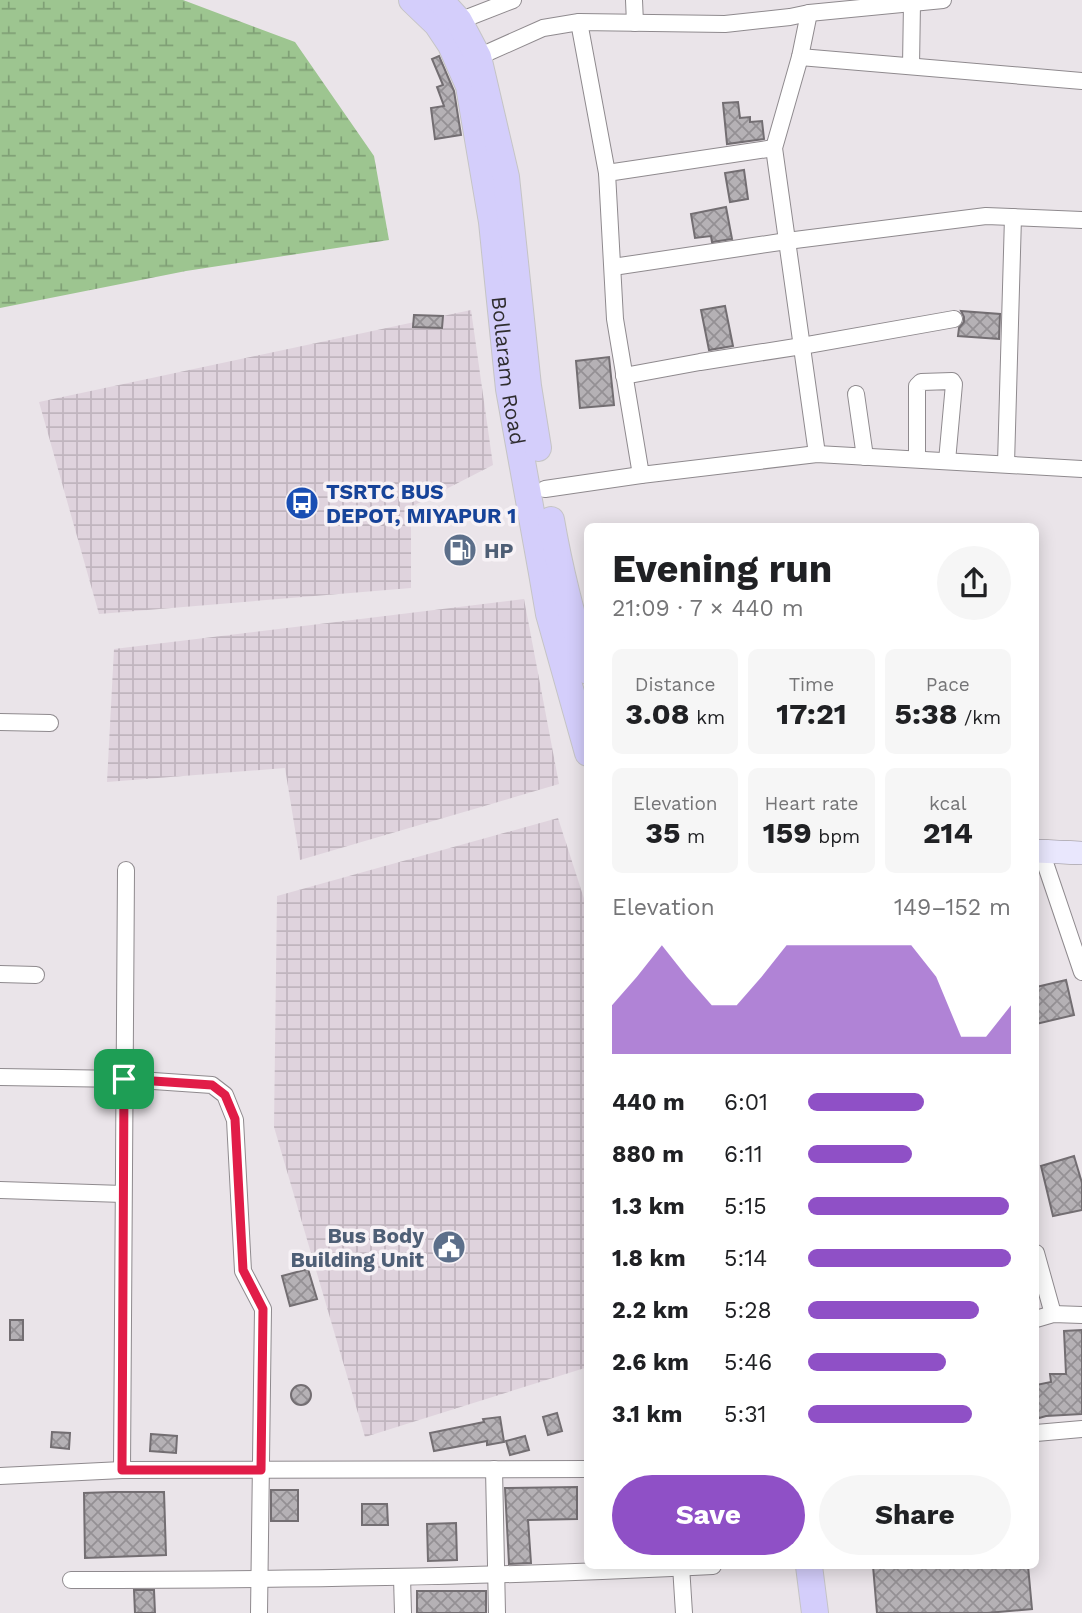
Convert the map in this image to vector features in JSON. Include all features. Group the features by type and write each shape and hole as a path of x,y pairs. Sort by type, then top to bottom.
{"main road":[{"name":"Bollaram Road","path":"412,0 437,24 451,45 469,86 492,222 509,388 550,614 584,738"},
{"name":"Bollaram Road","path":"440,0 459,21 478,57 506,177 528,386 544,489 560,569 584,658"},
{"path":"809,1569 815,1613"},
{"path":"825,1569 831,1613"}],"street":[{"path":"459,21 513,0"},
{"path":"634,0 635,23"},
{"path":"478,57 543,28 579,22 725,24 943,0"},
{"path":"911,66 912,3"},
{"path":"808,13 800,57 774,148 817,454"},
{"path":"579,22 607,173 615,319 642,475"},
{"path":"800,57 1082,81"},
{"path":"607,173 774,148"},
{"path":"613,267 787,241 986,216 1082,220"},
{"path":"1006,464 1013,218"},
{"path":"624,376 954,319"},
{"path":"917,459 917,386 921,382 951,381 954,384 947,461"},
{"path":"856,394 865,457"},
{"path":"544,489 817,454 1082,469"},
{"path":"0,722 50,723"},
{"path":"1082,853 1039,851 1082,972"},
{"path":"122,1470 126,870"},
{"path":"0,974 36,975"},
{"path":"0,1077 124,1079 212,1085 225,1095 235,1119 243,1270 263,1309 259,1613"},
{"path":"0,1190 123,1194"},
{"path":"1039,1264 1053,1314"},
{"path":"1039,1318 1053,1314 1082,1315"},
{"path":"1039,1433 1082,1429"},
{"path":"494,1469 498,1613"},
{"path":"0,1476 122,1470 584,1469"},
{"path":"71,1580 260,1580 628,1569"},
{"path":"681,1569 684,1613"},
{"path":"402,1577 403,1613"}],"shaded area":[{"path":"471,310 493,465 411,507 411,588 99,614 39,402"},
{"path":"524,599 559,784 300,860 285,768 107,782 114,649"},
{"name":"Bus Body Building Unit","path":"558,818 584,899 584,1368 365,1437 274,1127 277,896"}],"green space":[{"path":"0,0 183,0 295,42 374,156 389,240 186,271 0,308"}],"building":[{"path":"439,56 454,91 461,135 435,139 431,108 444,106 437,87 443,85 432,59"},
{"path":"738,102 740,118 750,117 750,122 762,121 764,139 727,144 723,103"},
{"path":"744,170 748,199 730,202 725,173"},
{"path":"726,207 732,239 712,242 711,236 695,238 691,214"},
{"path":"725,306 733,346 709,350 701,310"},
{"path":"961,311 1000,314 999,339 958,336 959,328 964,322"},
{"path":"414,315 443,316 442,328 413,327"},
{"path":"609,357 614,405 580,408 576,361"},
{"path":"1066,980 1074,1015 1039,1023 1039,986"},
{"path":"1074,1156 1082,1183 1082,1210 1053,1216 1041,1166"},
{"path":"308,1269 317,1299 290,1306 282,1276"},
{"path":"10,1320 23,1320 23,1340 10,1340"},
{"path":"1082,1330 1082,1414 1039,1418 1039,1384 1051,1382 1050,1374 1066,1374 1064,1331"},
{"path":"301,1385 308,1388 311,1395 308,1402 301,1405 294,1402 291,1395 294,1388"},
{"path":"557,1413 562,1431 548,1435 543,1417"},
{"path":"500,1417 504,1442 487,1445 487,1441 434,1451 430,1433"},
{"path":"52,1432 70,1433 69,1449 51,1447"},
{"path":"151,1434 177,1436 176,1453 150,1451"},
{"path":"525,1436 529,1450 510,1455 506,1441"},
{"path":"577,1487 577,1519 528,1520 531,1563 509,1564 505,1488"},
{"path":"271,1490 298,1490 298,1521 271,1521"},
{"path":"164,1492 166,1555 85,1558 84,1493"},
{"path":"362,1504 387,1504 388,1525 362,1525"},
{"path":"456,1523 457,1560 428,1561 427,1524"},
{"path":"873,1569 1028,1569 1032,1609 987,1613 877,1613"},
{"path":"134,1590 154,1590 155,1613 135,1613"},
{"path":"417,1591 486,1591 486,1613 417,1613"}],"place":[{"name":"TSRTC BUS DEPOT, MIYAPUR 1","path":"302,503"},
{"name":"HP","path":"460,550"},
{"name":"Bus Body Building Unit","path":"449,1247"}],"route":[{"path":"124,1079 212,1085 225,1095 235,1119 243,1270 263,1309 261,1470 122,1470 124,1079"}]}
